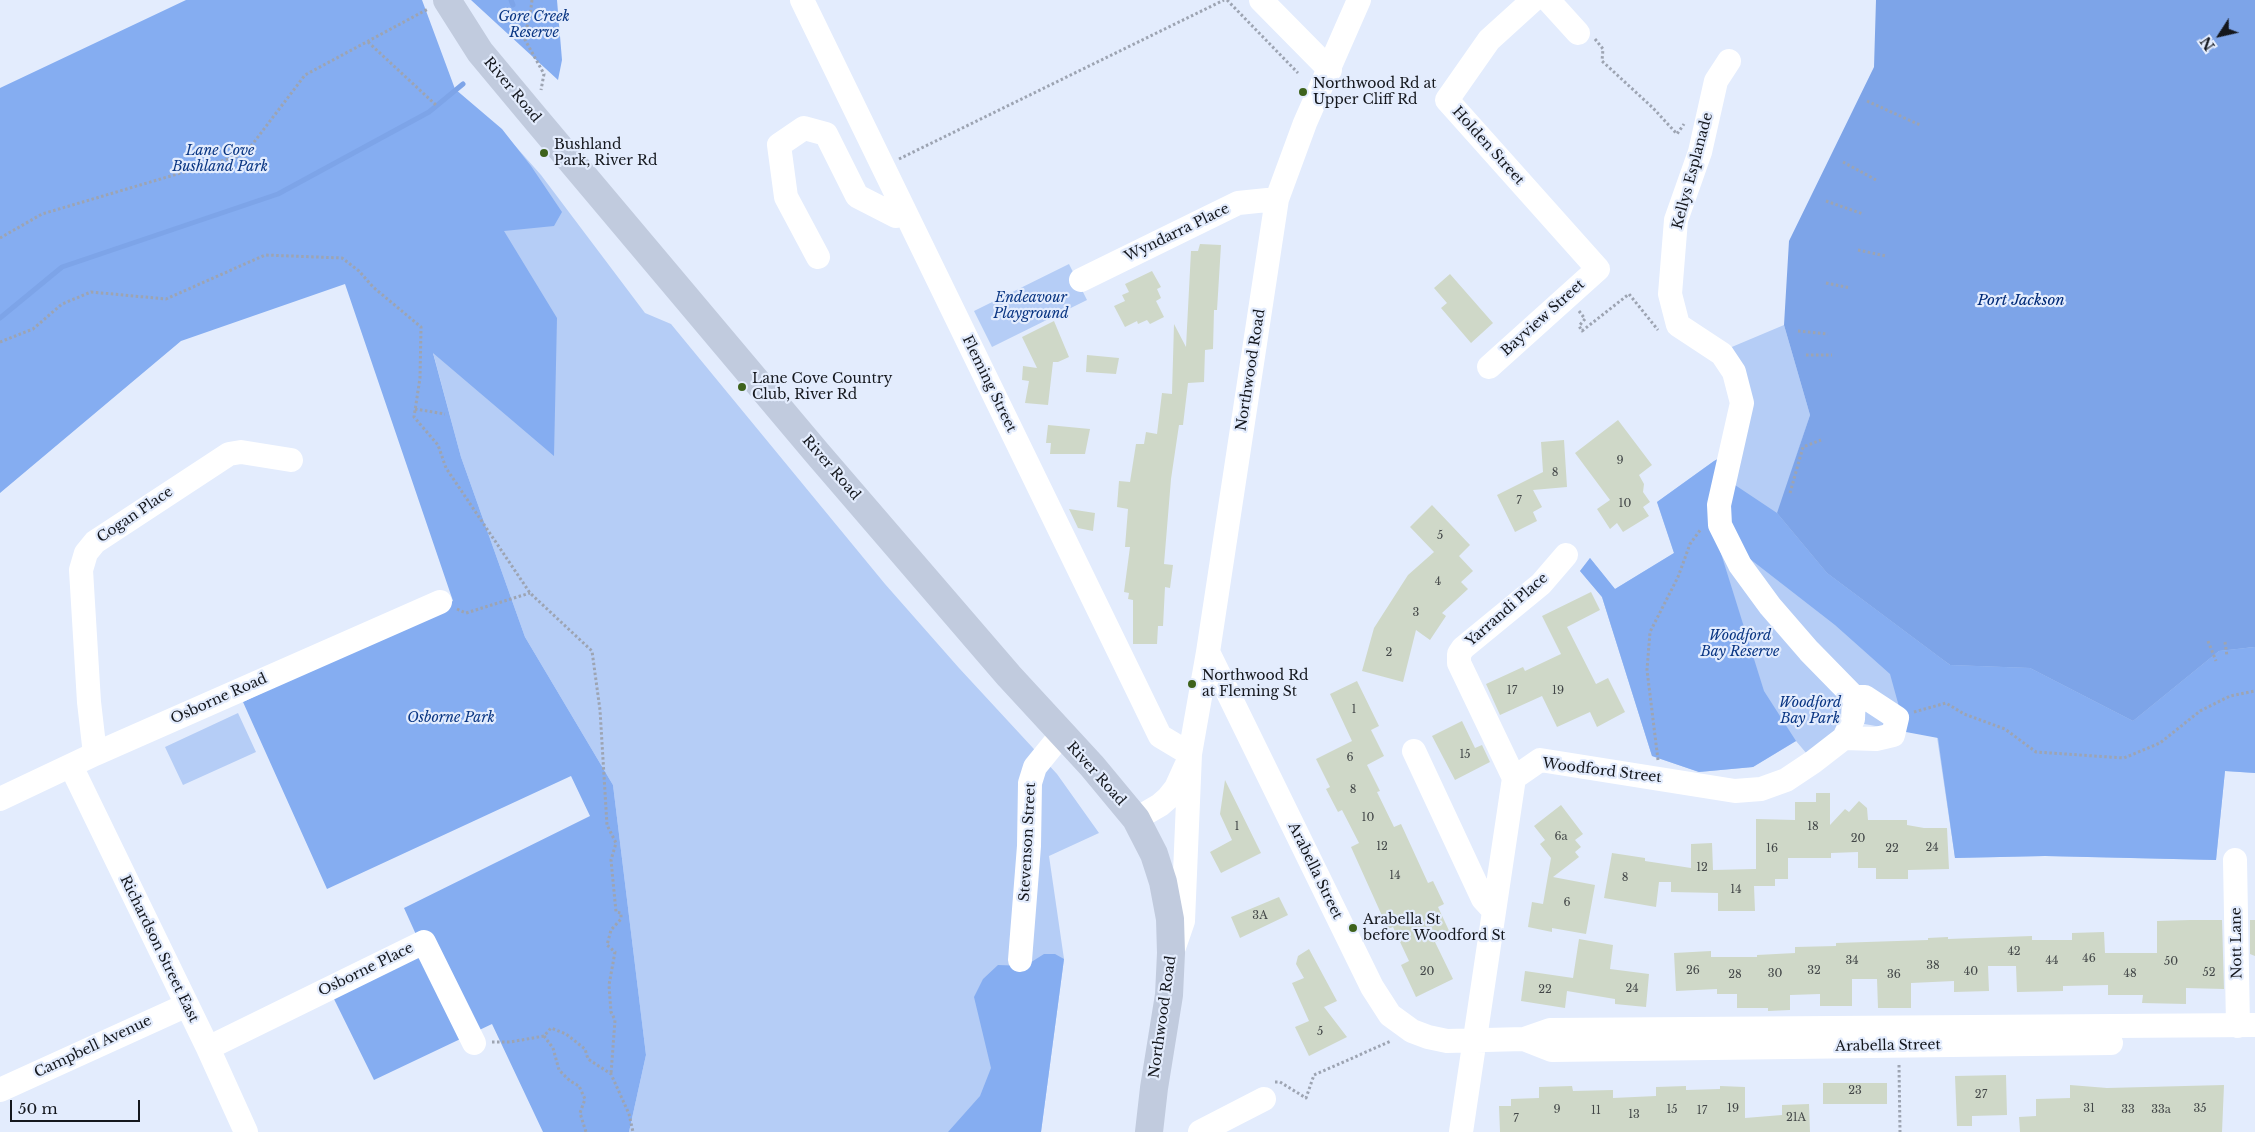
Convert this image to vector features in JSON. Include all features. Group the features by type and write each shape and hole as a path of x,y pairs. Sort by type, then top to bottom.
{"main road":[{"name":"River Road","path":"441,2 480,52 817,453 1061,735 1092,766 1136,819 1154,854 1163,882 1170,919 1171,953"},
{"name":"Northwood Road","path":"1149,1132 1169,995 1171,953"}],"street":[{"name":"Fleming Street","path":"802,0 1160,736 1190,754"},
{"path":"1261,0 1330,70"},
{"name":"Northwood Road","path":"1171,953 1183,921 1190,754 1208,652 1277,199 1305,124 1359,0"},
{"name":"Holden Street","path":"1533,0 1488,40 1446,100 1598,270"},
{"path":"1548,0 1578,33"},
{"name":"Kellys Esplanade","path":"1729,61 1716,81 1700,152 1676,220 1670,294 1678,325 1722,354 1734,372 1742,403 1719,505 1720,525 1740,565 1770,606 1809,651 1854,697 1865,697 1897,718"},
{"path":"818,257 786,196 779,145 804,128 826,134 857,196 896,216 905,212"},
{"name":"Wyndarra Place","path":"1081,280 1238,203 1277,199"},
{"name":"Bayview Street","path":"1489,367 1598,270"},
{"name":"Cogan Place","path":"95,754 89,702 82,570 86,553 95,542 229,454 241,452 291,460"},
{"name":"Yarrandi Place","path":"1514,778 1459,663 1459,654 1463,648 1541,584 1566,555"},
{"name":"Osborne Road","path":"0,799 95,754 440,602"},
{"name":"Arabella Street","path":"1208,652 1372,987 1390,1015 1412,1031 1428,1037 1447,1041 1524,1039 1552,1050 2249,1030"},
{"path":"1854,697 1853,719 1844,738 1876,739 1893,735 1897,718"},
{"name":"Stevenson Street","path":"1020,960 1029,846 1030,783 1035,767 1061,735"},
{"name":"Woodford Street","path":"1514,778 1540,760 1736,791 1761,789 1786,780 1844,738"},
{"path":"1414,751 1484,899 1494,912"},
{"name":"Northwood Road","path":"1136,819 1160,805 1176,788 1190,754"},
{"name":"Richardson Street East","path":"71,766 208,1048 246,1132"},
{"path":"1461,1132 1514,778"},
{"name":"Nott Lane","path":"2235,860 2249,1030"},
{"name":"Osborne Place","path":"208,1048 424,942 474,1043"},
{"name":"Campbell Avenue","path":"0,1090 187,1005"},
{"path":"1200,1132 1260,1101"}],"path":[{"path":"532,0 524,38 544,74 536,118"},
{"path":"883,166 1226,0 1298,73"},
{"path":"0,238 42,214 245,154 305,75 441,2"},
{"path":"1578,33 1596,39 1603,50 1602,61 1653,108 1677,134 1687,121"},
{"path":"368,42 437,106"},
{"path":"1867,101 1920,125"},
{"path":"1843,162 1878,180"},
{"path":"1826,200 1863,214"},
{"path":"1858,250 1886,256"},
{"path":"0,342 33,329 62,304 91,292 166,299 265,255 342,258 421,327 420,378 414,417 438,445 446,468 530,593 592,652 600,710 607,825 616,843 611,860 616,912 621,913 621,919 611,930 607,946 615,952 609,985 610,1012 615,1020 612,1074 629,1114 633,1132"},
{"path":"1826,283 1850,288"},
{"path":"1576,308 1585,319 1579,326 1582,331 1629,294 1663,337"},
{"path":"1798,331 1828,334"},
{"path":"1806,355 1832,355"},
{"path":"415,410 445,414"},
{"path":"1790,493 1803,447 1821,440"},
{"path":"1660,778 1646,670 1650,632 1678,577 1690,544 1704,525 1720,525"},
{"path":"440,602 466,613 530,593"},
{"path":"2208,641 2216,661"},
{"path":"2225,642 2227,656"},
{"path":"1897,718 1946,703 1964,714 2005,729 2036,752 2124,758 2160,743 2200,710 2230,696 2255,691"},
{"path":"474,1043 510,1042 544,1036 551,1028 566,1034 585,1049 588,1059 612,1074"},
{"path":"1260,1101 1258,1092 1266,1082 1280,1082 1306,1098 1314,1075 1412,1031"},
{"path":"544,1036 553,1048 559,1070 570,1081 580,1086 585,1099 580,1113 586,1132"},
{"path":"1898,1059 1900,1132"}],"green space":[{"path":"186,0 422,0 455,89 502,129 531,166 562,212 554,226 504,231 557,318 554,456 433,353 461,457 525,637 613,785 646,1055 629,1132 543,1132 492,1024 374,1080 332,995 418,939 404,908 590,816 571,776 327,889 243,702 453,601 345,284 181,341 0,493 0,88"},
{"name":"Gore Creek Reserve","path":"471,0 557,0 562,60 558,80"},
{"path":"510,140 541,175 645,313 671,324 885,584 959,668 1057,774 1099,833 1049,856 1064,959 1041,1132 629,1132 646,1055 613,785 525,637 461,457 416,289"},
{"name":"Endeavour Playground","path":"1069,264 1087,300 992,347 974,311"},
{"name":"Woodford Bay Reserve","path":"1784,325 1810,415 1778,513 1950,665 2255,647 2255,773 2225,771 2216,860 2045,856 1955,858 1937,737 1859,723 1834,734 1807,754 1796,741 1753,767 1699,772 1652,756 1602,597 1580,571 1590,558 1615,589 1674,553 1657,502 1714,461 1737,449 1727,349"},
{"name":"Woodford Bay Reserve","path":"1737,449 1732,483 1777,513 1827,573 1950,665 2030,668 2133,721 2219,651 2255,647 2255,773 2225,771 2216,860 2045,856 1955,858 1938,738 1906,732 1890,674 1835,625 1714,531 1764,691 1796,741 1753,767 1699,772 1652,756 1602,597 1580,571 1590,558 1615,589 1674,553 1657,502 1714,461"},
{"path":"238,713 256,752 183,785 165,747"},
{"path":"1044,954 1055,954 1064,959 1041,1132 948,1132 980,1096 991,1068 974,997 983,979 998,965 1025,966"}],"water":[{"name":"Port Jackson","path":"1876,0 2255,0 2255,647 2219,651 2133,721 2030,668 1950,665 1827,573 1777,513 1810,415 1784,325 1789,241 1874,67"}],"building":[{"path":"1200,244 1221,245 1217,310 1214,310 1213,349 1205,350 1204,382 1188,383 1183,425 1179,425 1171,479 1164,564 1173,565 1170,588 1165,587 1163,626 1158,626 1157,644 1133,644 1133,600 1128,599 1129,593 1124,592 1130,547 1125,547 1128,509 1117,507 1119,481 1130,482 1136,444 1144,444 1146,432 1157,434 1162,393 1172,394 1174,324 1186,347 1191,251 1198,251"},
{"path":"1152,271 1161,287 1157,289 1161,298 1156,301 1164,317 1150,324 1147,320 1138,324 1137,321 1125,327 1114,306 1125,301 1122,295 1129,292 1125,284"},
{"path":"1450,274 1493,323 1471,343 1441,308 1447,303 1434,288"},
{"path":"1054,321 1069,357 1053,362 1048,405 1025,403 1029,381 1022,380 1023,366 1037,368 1022,337"},
{"path":"1087,355 1119,358 1116,374 1086,372"},
{"path":"1618,420 1652,465 1639,475 1644,484 1643,492 1650,502 1643,507 1649,516 1623,532 1617,523 1610,529 1597,509 1610,500 1575,453"},
{"path":"1048,425 1090,429 1085,454 1050,454 1051,443 1046,443"},
{"path":"1564,440 1567,487 1533,490 1542,507 1533,512 1537,521 1515,532 1497,495 1543,472 1541,442"},
{"path":"1432,505 1470,545 1459,556 1473,571 1461,582 1468,589 1442,613 1446,616 1430,640 1416,630 1403,682 1362,671 1374,628 1408,575 1434,552 1410,527"},
{"path":"1069,509 1095,513 1093,531 1078,528"},
{"path":"1591,592 1600,610 1567,627 1596,684 1608,678 1625,712 1597,727 1590,712 1557,727 1542,696 1500,715 1486,684 1523,667 1525,671 1561,654 1542,616"},
{"path":"1357,681 1379,726 1371,730 1384,756 1367,765 1380,791 1377,792 1394,827 1401,824 1428,883 1433,881 1444,904 1438,907 1451,935 1435,942 1453,979 1416,997 1401,965 1409,961 1393,927 1388,929 1351,847 1359,843 1342,810 1338,812 1326,789 1330,787 1316,759 1352,741 1330,694"},
{"path":"1462,721 1475,748 1482,745 1490,762 1455,780 1432,736"},
{"path":"1225,780 1261,853 1221,873 1210,852 1232,840 1220,814"},
{"path":"1816,793 1830,793 1830,825 1845,809 1849,812 1859,801 1867,808 1868,820 1907,820 1907,825 1924,828 1947,828 1949,869 1908,870 1908,879 1876,879 1876,868 1858,868 1858,852 1831,853 1831,858 1788,858 1788,879 1775,879 1775,886 1754,886 1755,911 1718,911 1718,893 1671,892 1671,882 1659,882 1656,907 1604,898 1612,853 1645,858 1645,861 1691,868 1691,844 1712,843 1713,870 1756,869 1756,819 1795,820 1795,802 1816,802"},
{"path":"1561,805 1583,834 1575,840 1581,847 1575,852 1579,857 1553,877 1595,885 1586,934 1552,928 1552,932 1528,927 1532,902 1543,904 1551,858 1540,844 1545,840 1534,826"},
{"path":"1279,897 1288,915 1240,938 1231,917"},
{"path":"2222,920 2224,989 2186,988 2186,1004 2142,1003 2143,995 2108,995 2108,985 2063,986 2063,991 2017,992 2016,966 1988,966 1989,991 1954,992 1954,981 1911,983 1911,1008 1878,1008 1877,979 1852,979 1852,1006 1820,1006 1820,994 1790,995 1790,1010 1768,1011 1768,1008 1737,1008 1737,994 1717,994 1717,989 1676,991 1674,953 1711,951 1711,957 1757,957 1757,955 1795,953 1795,947 1836,946 1836,943 1928,940 1928,938 1948,937 1948,939 2032,936 2032,940 2072,940 2072,933 2104,932 2105,953 2157,953 2157,921"},
{"path":"2250,920 2255,920 2255,956 2250,954"},
{"path":"1579,939 1613,945 1610,969 1649,974 1646,1007 1615,1004 1615,999 1567,991 1565,1008 1521,1001 1525,971 1573,978"},
{"path":"1309,949 1337,1001 1324,1007 1347,1037 1309,1056 1295,1027 1309,1021 1292,983 1304,978 1296,964 1298,956"},
{"path":"2006,1075 2007,1115 1972,1116 1972,1126 1957,1126 1955,1076"},
{"path":"1823,1083 1887,1083 1887,1104 1823,1104"},
{"path":"2070,1085 2107,1088 2224,1085 2222,1132 2020,1132 2019,1117 2036,1116 2036,1099 2070,1098"},
{"path":"1572,1086 1573,1091 1613,1090 1613,1098 1656,1096 1656,1087 1686,1086 1686,1090 1720,1089 1720,1086 1745,1087 1745,1118 1782,1115 1782,1105 1809,1104 1810,1132 1500,1132 1499,1106 1511,1106 1511,1099 1539,1098 1539,1087"}],"waterway":[{"path":"511,0 513,5"},
{"path":"0,318 62,267 278,194 429,112 463,84"}],"place":[{"name":"Northwood Rd at Upper Cliff Rd","path":"1303,92"},
{"name":"Bushland Park, River Rd","path":"544,153"},
{"name":"Lane Cove Country Club, River Rd","path":"742,387"},
{"name":"Northwood Rd at Fleming St","path":"1192,684"},
{"name":"Arabella St before Woodford St","path":"1353,928"}],"park label":[{"name":"Lane Cove Bushland Park","path":"220,160"},
{"name":"Woodford Bay Park","path":"1810,712"},
{"name":"Osborne Park","path":"451,718"}]}
